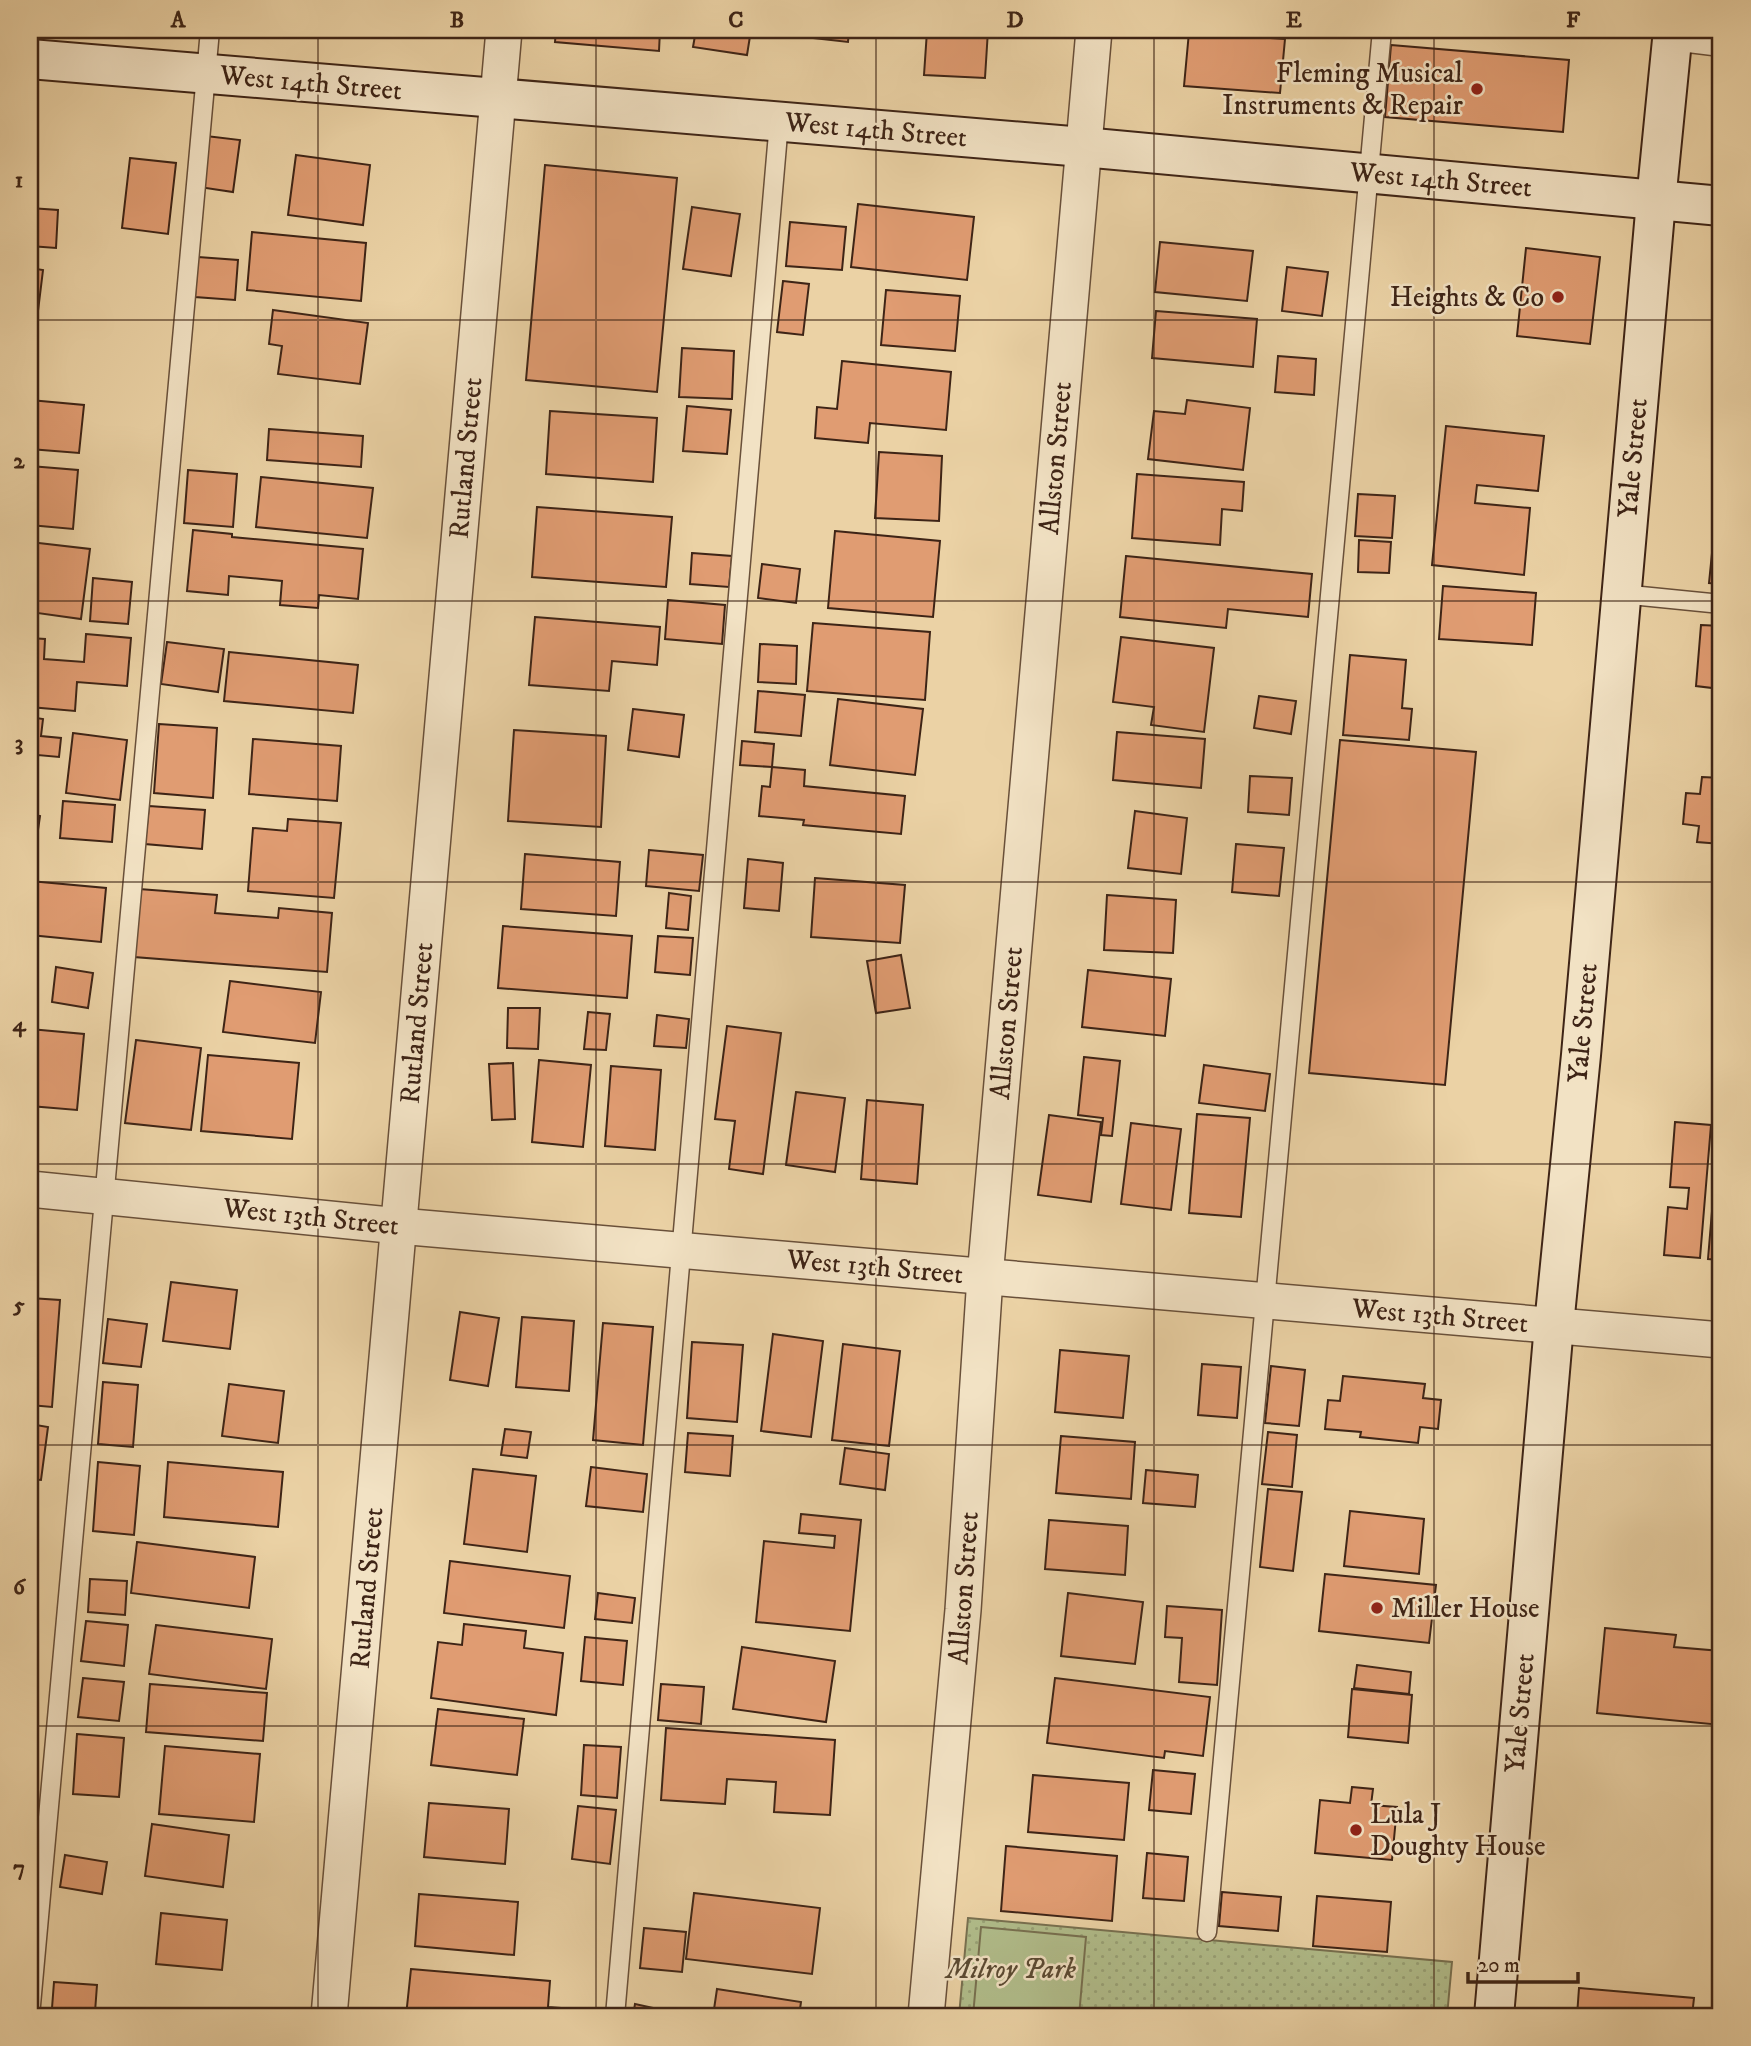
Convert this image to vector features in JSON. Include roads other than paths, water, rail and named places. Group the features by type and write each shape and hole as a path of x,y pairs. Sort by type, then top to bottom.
{"main road":[{"name":"Yale Street","path":"1494,2016 1554,1325 1673,36"},
{"name":"West 14th Street","path":"30,60 1083,147 1721,206"}],"street":[{"name":"Rutland Street","path":"329,2016 504,30"},
{"name":"Allston Street","path":"926,2016 963,1610 985,1277 1094,30"},
{"name":"West 13th Street","path":"30,1189 399,1226 1721,1340"}],"lane":[{"path":"30,2016 211,30"},
{"path":"1207,1933 1382,30"},
{"path":"1673,36 1721,47"},
{"path":"615,2016 779,122"},
{"path":"1621,594 1721,604"}],"place":[{"name":"Fleming Musical Instruments & Repair","path":"1477,89"},
{"name":"Heights & Co","path":"1558,297"},
{"name":"Miller House","path":"1377,1608"},
{"name":"Lula J Doughty House","path":"1356,1830"}],"park label":[{"name":"Milroy Park","path":"1011,1969"}]}
